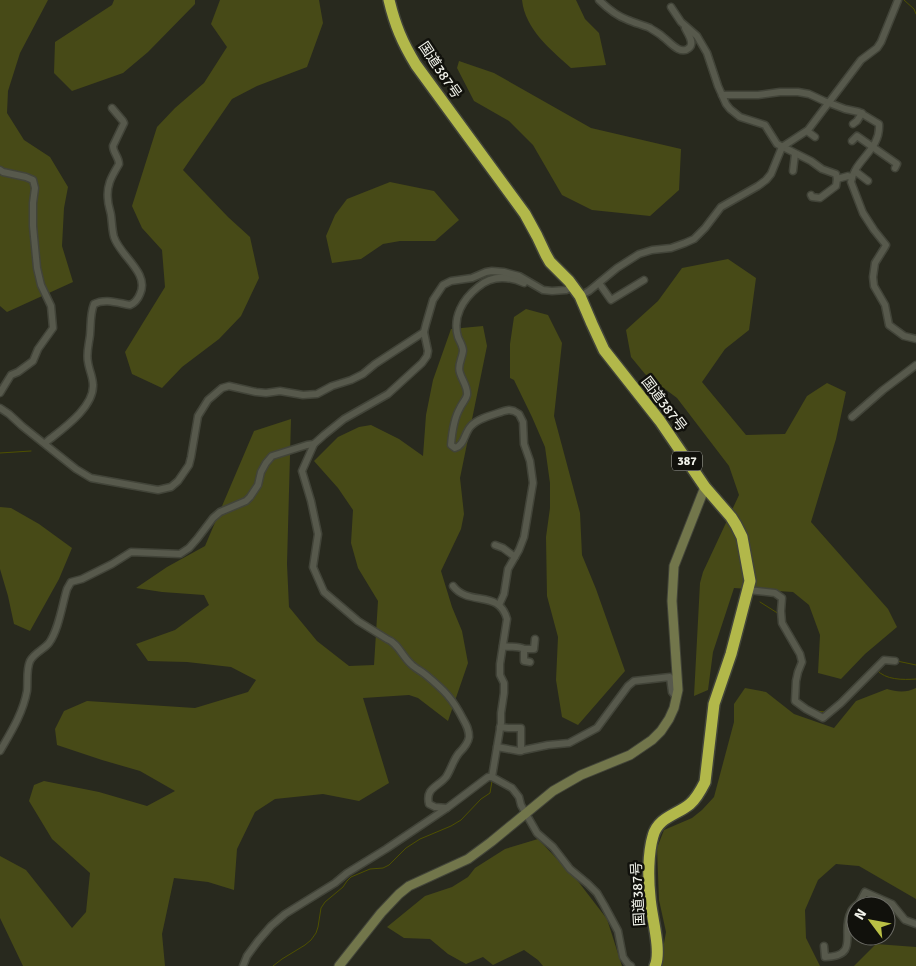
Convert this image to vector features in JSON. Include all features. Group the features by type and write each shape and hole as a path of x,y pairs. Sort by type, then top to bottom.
{"highway":[{"name":"国道387号","path":"389,0 401,38 416,64 525,214 550,262 577,291 604,350 660,421 705,487 731,517 742,537 750,581 731,654 714,704 705,782 691,804 661,822 652,837 649,885 658,956 655,966"}],"street":[{"path":"600,0 605,6 626,20 647,27 671,44 685,51 690,48 692,41 667,0"},
{"path":"447,808 435,807 429,804 427,798 430,791 446,777 458,754 469,740 469,730 450,696 412,665 397,646 358,621 324,592 313,566 318,534 302,471 314,444 344,419 388,394 422,363 428,351 424,332 434,300 442,285 492,271 519,276 543,290 589,291 616,268 640,254 652,250 671,248 694,239 722,207 766,180 771,174 782,148 807,131 860,60 877,48 898,0"},
{"path":"671,7 681,22 697,36 707,53 718,86 730,109 740,117 765,125 777,144 782,148 811,160 822,169 836,174 838,179 836,186 820,198 812,197 811,195"},
{"path":"722,95 758,95 780,92 809,94 828,103 853,110 879,124 878,140 853,174 850,182 863,213 886,245 876,263 873,276 874,286 885,305 888,325 904,336 916,339"},
{"path":"45,443 84,409 92,394 94,384 88,363 88,355 91,312 95,303 110,302 130,305 135,302 142,287 142,281 135,268 117,245 114,238 107,199 110,178 119,164 113,146 124,123 112,108"},
{"path":"853,124 862,114"},
{"path":"807,131 815,137"},
{"path":"852,141 857,136 897,164 894,168"},
{"path":"793,172 795,154"},
{"path":"0,170 32,180 35,188 33,203 37,268 41,285 51,306 52,328 38,349 33,361 11,375 0,392"},
{"path":"838,179 853,174 868,182"},
{"path":"499,604 504,594 508,569 524,537 533,483 530,461 524,444 523,422 519,414 514,411 509,410 473,424 466,431 462,444 459,447 455,448 451,445 459,408 468,392 459,372 459,364 463,352 456,328 460,307 469,294 484,282 495,277 504,277 525,283 527,281"},
{"path":"599,283 611,300 644,280"},
{"path":"0,408 76,469 91,478 164,490 178,481 189,465 198,416 208,400 222,388 229,386 266,393 280,391 317,394 363,374 374,364 424,332"},
{"path":"852,417 916,364"},
{"path":"0,751 23,707 27,691 29,663 33,656 48,645 71,582 112,564 131,552 180,554 189,548 220,512 250,497 258,485 266,462 272,456 314,444"},
{"path":"339,966 381,913 409,886 468,859 566,782 630,755 652,740 661,731 674,708 678,690 672,601 674,566 705,487"},
{"path":"495,545 503,548 515,557"},
{"path":"453,586 468,596 499,604 502,606 508,619 500,670 504,683 504,693 492,777"},
{"path":"748,590 775,593 782,598 782,622 800,654 802,662 796,681 795,701 823,718 884,660 895,661"},
{"path":"503,646 534,649 535,639"},
{"path":"524,649 524,661 530,662"},
{"path":"496,748 521,751 569,743 597,728 628,686 634,681 670,677 672,692 676,697"},
{"path":"500,727 520,728 521,751"},
{"path":"243,966 247,956 258,941 284,914 386,849 447,808 488,777 492,777 512,788 519,796 521,805 537,833 553,847 570,869 597,893 618,931 623,957 631,966"},
{"path":"824,946 825,957 842,954 847,947 851,911 865,892 892,904 905,920 916,924"}],"green space":[{"path":"0,0 48,0 20,53 8,91 7,113 24,140 50,157 68,187 64,208 62,246 73,282 7,312 0,306"},
{"path":"114,0 195,0 195,4 148,52 123,73 72,91 54,73 55,42 112,5"},
{"path":"220,0 319,0 323,23 307,67 257,86 232,99 183,170 250,237 259,278 241,316 219,339 182,367 162,388 132,374 125,352 165,287 162,250 142,228 132,206 157,127 175,108 204,83 227,47 211,24"},
{"path":"522,0 576,0 585,19 599,33 606,65 571,68 547,46 534,30 524,11"},
{"path":"459,61 494,73 591,128 681,149 679,190 650,216 592,210 562,195 533,145 509,121 474,101 457,68"},
{"path":"390,182 434,191 459,220 435,241 400,241 383,244 361,259 332,263 326,236 335,215 347,199"},
{"path":"728,259 756,278 749,330 725,349 702,382 746,435 785,434 807,396 827,383 846,392 836,439 811,522 888,609 897,627 865,654 841,679 818,673 820,635 809,605 793,592 734,588 713,652 708,690 694,696 700,583 703,572 739,495 729,466 677,398 645,374 631,357 626,330 658,301 682,268"},
{"path":"526,309 548,315 562,343 554,416 580,513 582,555 625,671 578,725 562,717 556,680 558,637 547,596 546,537 550,508 550,483 545,447 514,380 510,378 510,344 514,317"},
{"path":"483,326 487,346 460,478 464,514 461,529 441,571 452,607 462,631 468,663 448,721 418,698 409,695 363,698 389,783 359,801 323,794 275,799 255,812 237,849 234,890 208,882 174,878 162,934 165,966 23,966 0,918 0,856 26,870 72,928 86,912 90,873 52,839 29,801 34,785 44,781 99,792 147,806 175,791 140,771 57,745 55,729 64,711 87,701 195,708 248,692 256,680 231,667 187,662 148,661 136,644 175,630 209,605 204,595 136,588 167,567 205,546 254,431 291,419 287,564 289,607 317,641 349,666 374,665 378,601 358,568 351,543 353,510 338,488 314,461 338,437 359,427 371,425 399,439 423,456 426,415 433,380 451,329"},
{"path":"0,507 11,508 39,524 72,548 59,579 30,631 14,624 0,569"},
{"path":"745,688 766,692 794,714 834,728 856,701 887,689 909,691 916,688 916,899 859,866 836,864 818,880 805,910 806,938 820,966 660,966 666,932 659,900 657,848 664,830 692,818 714,797 734,722 734,704"},
{"path":"538,839 577,880 607,919 622,966 543,966 524,950 493,965 483,957 466,964 448,954 430,939 404,938 387,927 425,896 452,887 468,877 475,868 505,849"},
{"path":"874,946 916,947 916,966 854,966"}],"waterway":[{"path":"904,0 914,9 916,14"},
{"path":"0,453 31,451"},
{"path":"760,602 779,614"},
{"path":"785,620 788,628"},
{"path":"897,661 916,665"},
{"path":"877,670 889,678 916,679"},
{"path":"816,711 825,712"},
{"path":"273,966 311,940 318,927 321,908 351,877 370,869 383,868 389,865 406,848 420,839 461,820 481,799 490,793 492,781"}]}
